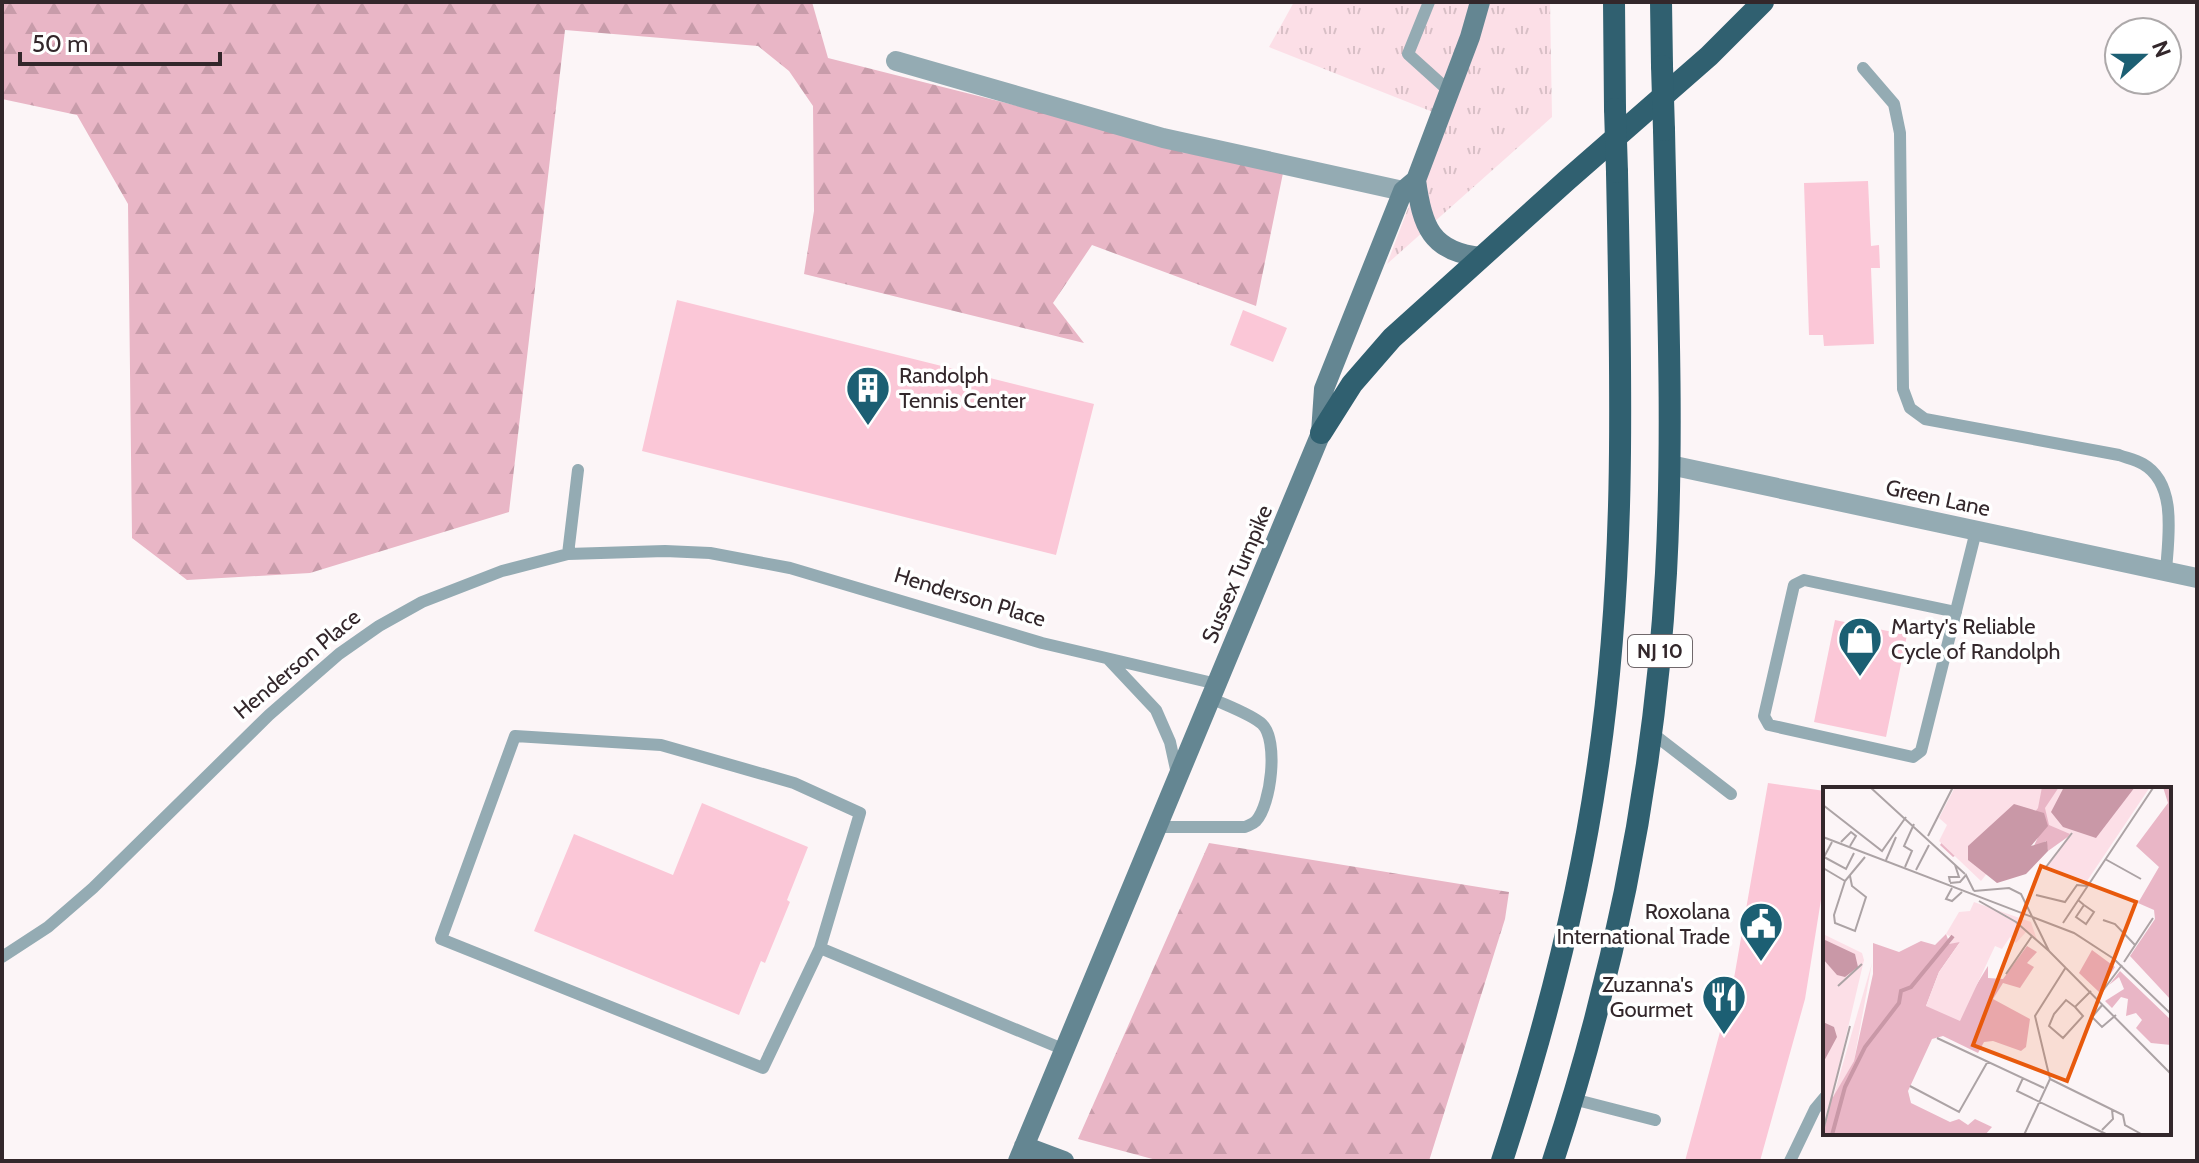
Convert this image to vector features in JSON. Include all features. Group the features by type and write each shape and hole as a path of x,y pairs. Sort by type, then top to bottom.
{"highway":[{"name":"NJ 10","path":"1502,1161 1550,994 1572,904 1597,773 1613,625 1622,424 1614,2"},
{"name":"NJ 10","path":"1553,1161 1600,1004 1622,910 1652,733 1666,572 1670,465 1661,2"},
{"path":"1321,433 1352,384 1392,338 1709,56 1763,2"}],"main road":[{"name":"Sussex Turnpike","path":"1021,1154 1321,433 1324,389 1449,91 1480,2"},
{"path":"1410,186 1429,232 1461,255 1481,257"},
{"path":"1021,1154 1064,1161"}],"street":[{"path":"896,61 1163,138 1410,186"},
{"name":"Green Lane","path":"1670,465 2197,578"}],"lane":[{"path":"1429,2 1408,54 1449,91"},
{"path":"1863,68 1894,104 1900,133 1903,389 1910,408 1925,419 2119,455 2146,465 2163,487 2169,512 2166,571"},
{"path":"568,554 578,470"},
{"path":"1956,612 1804,580 1794,585 1764,716 1769,725 1913,757 1921,751 1956,612 1976,531"},
{"name":"Henderson Place","path":"2,957 48,927 93,888 269,715 339,654 379,626 422,602 502,571 568,554 665,551 750,559 1214,691 1262,724 1270,737 1273,754 1263,808 1257,820 1245,827 1158,827"},
{"path":"1109,660 1160,717 1170,742 1178,779"},
{"path":"1652,733 1731,794"},
{"path":"515,736 661,745 794,783 860,813 820,948 763,1068 441,939 515,736"},
{"path":"820,948 1065,1050"},
{"path":"1573,1099 1655,1120"},
{"path":"1790,1161 1815,1109 1823,1099"}],"green space":[{"path":"2,2 812,2 828,58 1283,173 1256,306 1092,245 1053,303 1084,343 804,274 814,211 813,106 789,71 758,46 565,30 509,512 310,573 187,580 132,538 128,204 77,115 2,99"},
{"path":"1294,2 1550,2 1552,117 1387,264 1443,116 1269,47"},
{"path":"1209,843 1509,892 1505,919 1429,1161 1160,1161 1078,1139"}],"building":[{"path":"1868,181 1871,246 1879,245 1880,268 1871,268 1874,344 1824,346 1823,335 1809,335 1804,183"},
{"name":"Randolph Tennis Center","path":"677,300 1094,404 1056,555 642,451"},
{"path":"1243,310 1287,328 1273,362 1230,345"},
{"name":"Marty's Reliable Cycle of Randolph","path":"1835,620 1907,635 1886,737 1814,722"},
{"path":"1768,783 1823,791 1823,887 1805,999 1760,1161 1685,1161 1733,984"},
{"path":"702,803 808,847 765,963 761,961 739,1015 534,931 574,834 673,875"}],"place":[{"name":"Randolph Tennis Center","path":"868,427"},
{"name":"Marty's Reliable Cycle of Randolph","path":"1860,678"},
{"name":"Roxolana International Trade","path":"1761,963"},
{"name":"Zuzanna's Gourmet","path":"1724,1036"}]}
